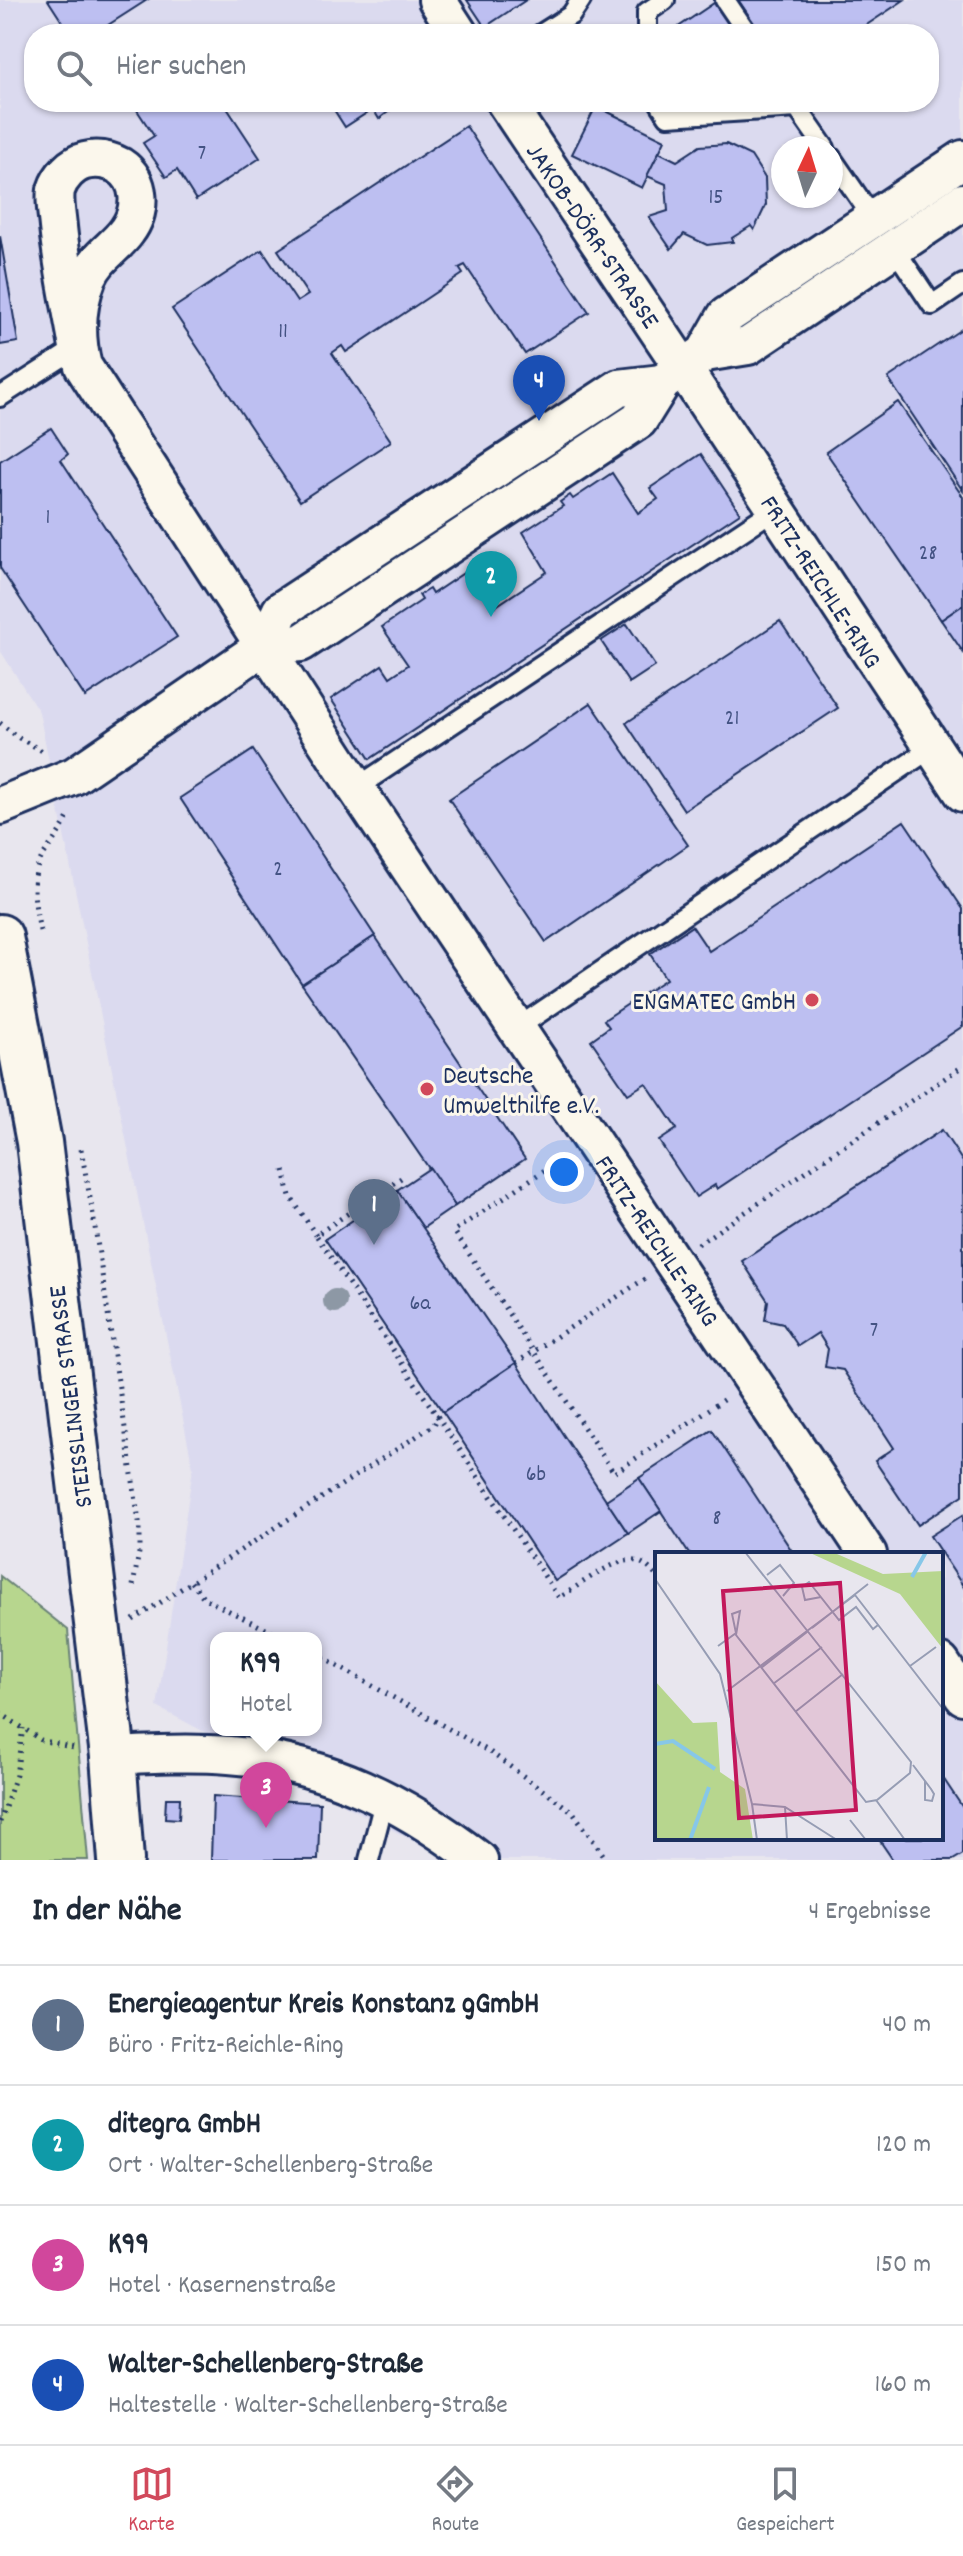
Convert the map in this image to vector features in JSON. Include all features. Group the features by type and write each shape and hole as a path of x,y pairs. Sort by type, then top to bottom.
{"street":[{"path":"437,0 453,24"},
{"name":"JAKOB-DÖRR-STRASSE","path":"512,112 683,368"},
{"path":"0,806 74,776 264,646 301,643 639,420 726,316 963,159"},
{"path":"683,368 748,346 963,202"},
{"name":"FRITZ-REICHLE-RING","path":"78,347 83,366 356,788 867,1552"},
{"name":"FRITZ-REICHLE-RING","path":"683,368 963,793"},
{"name":"STEISSLINGER STRASSE","path":"0,937 39,1142 113,1756 121,1860"},
{"path":"943,1666 963,1696"},
{"path":"113,1756 230,1755 291,1764 385,1798 437,1828 479,1860"}],"lane":[{"path":"557,24 571,15 581,0"},
{"path":"647,24 647,12 665,0"},
{"path":"725,0 741,24"},
{"path":"665,112 668,116 714,112"},
{"path":"800,112 817,136"},
{"path":"843,174 932,305 963,284"},
{"path":"0,397 78,347"},
{"path":"356,788 775,509"},
{"path":"517,1028 933,747"},
{"path":"369,1860 385,1798"}],"path":[{"path":"516,1363 963,1066"},
{"path":"591,1139 454,1231 533,1352 614,1473 751,1380"},
{"path":"284,1170 290,1196 441,1414 559,1598 621,1562 633,1560 644,1564 655,1575"},
{"path":"316,1235 401,1178"},
{"path":"126,1625 324,1495 374,1466 434,1425 441,1414"},
{"path":"191,1582 205,1599 272,1632"},
{"path":"322,1657 490,1752 573,1812 607,1860"},
{"path":"0,1713 41,1740 113,1756"},
{"path":"0,1822 16,1775 23,1728"}],"shaded area":[{"path":"0,0 963,0 963,1860 450,1860 213,1736 322,1736 322,1632 210,1632 210,1735 157,1707 193,1468 39,712 0,650"}],"green space":[{"path":"0,1576 68,1630 88,1860 0,1860"}],"building":[{"path":"48,0 147,0 110,24 64,24"},
{"path":"467,0 526,0 490,24 483,24"},
{"path":"738,0 904,0 868,24 754,24"},
{"path":"717,1 733,24 683,24"},
{"path":"138,112 230,112 260,158 196,200 177,170 166,177 143,143 154,136"},
{"path":"335,112 368,112 345,127"},
{"path":"375,112 388,112 379,119"},
{"path":"593,112 608,112 665,140 642,188 572,154"},
{"path":"466,126 589,312 525,354 465,265 459,268 463,274 346,352 342,346 332,353 391,441 300,501 172,309 262,250 297,302 308,295 278,250"},
{"path":"726,144 751,156 765,178 766,205 754,230 751,226 732,238 733,242 707,245 684,234 671,249 649,217 668,211 666,184 647,176 659,152 677,161 700,146"},
{"path":"0,236 18,342 0,345"},
{"path":"963,328 963,491 888,378"},
{"path":"898,402 963,497 963,605 941,620 826,452"},
{"path":"51,428 68,454 61,460 177,637 85,697 0,568 0,461"},
{"path":"701,454 740,513 370,759 331,699 382,665 390,677 408,665 382,627 422,600 419,595 429,589 432,594 471,568 496,606 547,572 523,532 563,506 560,502 570,495 573,499 612,473 638,513 658,499 650,488"},
{"path":"963,605 963,652 941,620"},
{"path":"780,621 838,708 684,810 626,723"},
{"path":"627,624 655,666 629,683 601,641"},
{"path":"591,703 688,845 546,942 449,799"},
{"path":"253,750 375,936 302,984 180,798"},
{"path":"904,821 963,909 963,1026 717,1189 715,1185 696,1197 659,1141 677,1129 646,1083 628,1094 591,1040 609,1027 604,1020 666,979 650,954 692,926 709,951"},
{"path":"375,936 525,1159 455,1206 302,984"},
{"path":"942,1130 963,1162 963,1495 918,1525 875,1461 894,1448 843,1370 825,1367 828,1349 818,1333 798,1346 783,1324 765,1320 768,1301 742,1261"},
{"path":"430,1168 455,1206 423,1228 397,1190"},
{"path":"397,1190 516,1363 443,1412 325,1239"},
{"path":"516,1363 628,1533 555,1581 443,1412"},
{"path":"712,1430 793,1552 688,1552 639,1478"},
{"path":"639,1478 661,1511 628,1533 606,1500"},
{"path":"963,1515 963,1586 943,1552 930,1536"},
{"path":"943,1778 963,1808 963,1854 953,1860 893,1860 879,1840 943,1840"},
{"path":"213,1796 320,1803 318,1860 211,1860"},
{"path":"166,1798 180,1798 179,1819 165,1818"}],"place":[{"name":"Walter-Schellenberg-Straße","path":"539,421"},
{"name":"ditegra GmbH","path":"491,617"},
{"name":"ENGMATEC GmbH","path":"812,1000"},
{"name":"Deutsche Umwelthilfe e.V.","path":"427,1089"},
{"name":"Energieagentur Kreis Konstanz gGmbH","path":"374,1245"},
{"name":"K99","path":"266,1828"}]}
